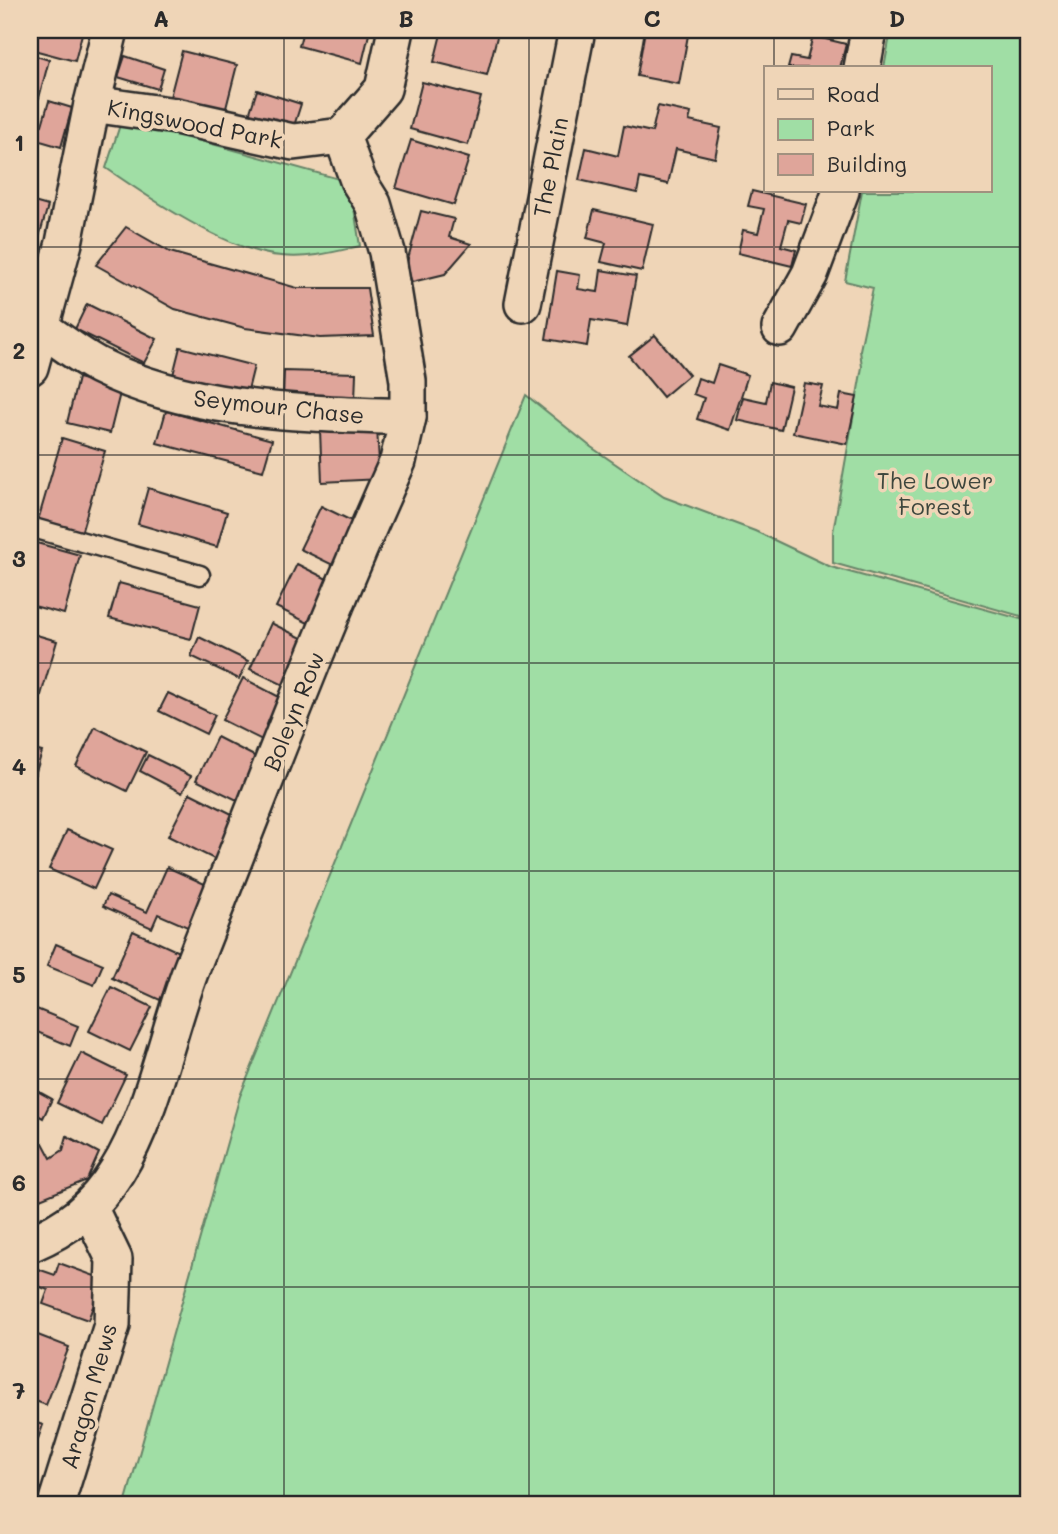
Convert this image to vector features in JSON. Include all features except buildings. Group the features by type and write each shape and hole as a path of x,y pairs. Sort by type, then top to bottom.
{"street":[{"name":"Kingswood Park","path":"30,367 64,243 110,30"},
{"path":"342,136 383,89 396,30"},
{"name":"The Plain","path":"523,304 577,30"},
{"path":"862,66 869,30"},
{"name":"Kingswood Park","path":"92,104 200,121 293,142 342,136"},
{"name":"Boleyn Row","path":"30,1244 62,1231 89,1207 118,1171 133,1139 191,970 272,763 398,461 408,417 408,381 387,253 373,204 359,180 342,136"},
{"path":"780,328 810,274 841,192"},
{"name":"Seymour Chase","path":"41,328 100,366 187,398 302,412 408,417"},
{"name":"Aragon Mews","path":"56,1504 112,1325 114,1259 89,1207"}],"lane":[{"path":"30,527 200,575"}],"green space":[{"name":"The Lower Forest","path":"891,30 1028,30 1028,618 833,563 833,532 862,367 860,350 873,288 845,281 862,192 992,192 992,66 884,66"},
{"path":"120,125 147,126 350,182 360,246 311,256 281,256 238,245 190,222 106,168"},
{"path":"526,395 591,447 664,497 755,531 831,567 1028,621 1028,1504 125,1504 240,1096"}]}
